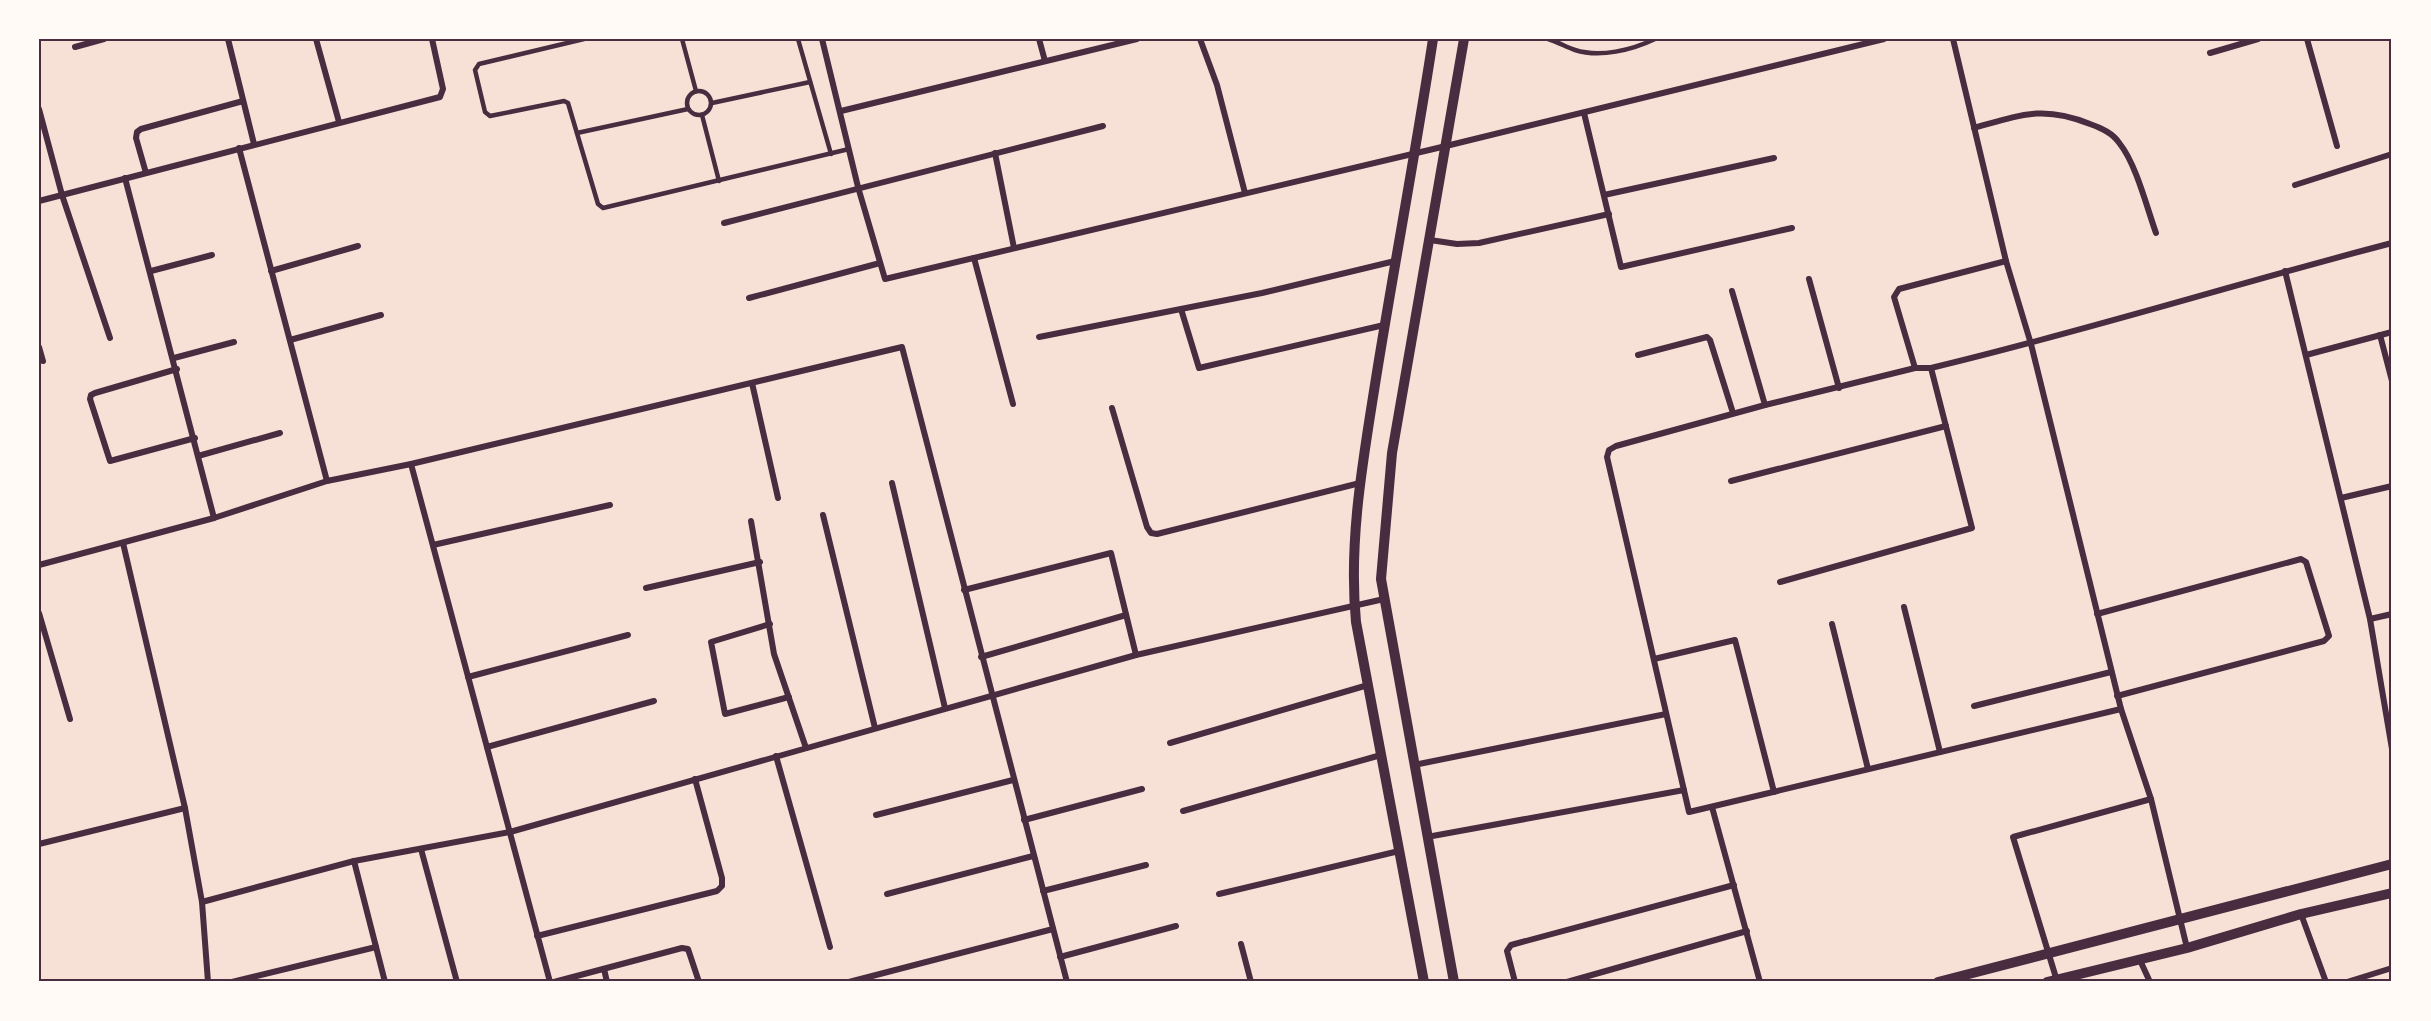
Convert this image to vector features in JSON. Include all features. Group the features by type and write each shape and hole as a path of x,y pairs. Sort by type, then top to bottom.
{"street":[{"path":"75,47 104,39"},
{"path":"228,39 254,144"},
{"path":"316,39 339,122"},
{"path":"39,201 440,97 443,89 432,39"},
{"path":"822,39 858,187 885,279 1584,113 1884,39"},
{"path":"1039,39 1045,61"},
{"path":"841,111 1137,39"},
{"path":"1200,39 1217,85 1245,193"},
{"path":"1424,982 1368,685 1352,579 1360,483 1384,325 1433,39"},
{"path":"1454,982 1381,579 1392,453 1464,39"},
{"path":"1953,39 2006,261 2031,344 2117,696 2151,799 2187,948"},
{"path":"2210,53 2258,39"},
{"path":"2307,39 2337,146"},
{"path":"146,173 136,138 137,132 141,129 243,101"},
{"path":"39,109 62,195 110,338"},
{"path":"1974,128 2041,112 2063,114 2102,128 2120,144 2127,155 2156,233"},
{"path":"1584,113 1622,267 1792,228"},
{"path":"724,223 1103,126"},
{"path":"239,148 327,481"},
{"path":"995,153 1014,248"},
{"path":"2295,185 2392,154"},
{"path":"1604,195 1774,158"},
{"path":"125,178 177,369 214,518"},
{"path":"1430,240 1457,244 1479,243 1609,214"},
{"path":"2121,709 1689,812 1607,457 1609,450 1616,446 1765,405 1915,368 1931,368 2031,344 2285,271 2392,243"},
{"path":"271,271 358,246"},
{"path":"151,271 212,255"},
{"path":"974,258 1012,404"},
{"path":"1039,337 1262,293 1395,261"},
{"path":"1915,368 1894,297 1895,292 1899,289 2006,261"},
{"path":"749,298 880,262"},
{"path":"2285,271 2370,619 2392,749"},
{"path":"1809,279 1839,388"},
{"path":"1732,291 1765,405"},
{"path":"1181,309 1199,368 1384,325"},
{"path":"290,340 381,315"},
{"path":"2306,355 2392,332"},
{"path":"2380,335 2392,381"},
{"path":"1638,355 1707,337 1710,340 1733,414"},
{"path":"174,358 234,342"},
{"path":"39,347 43,361"},
{"path":"39,565 214,518 327,481 411,464 902,347 1067,982"},
{"path":"1780,582 1972,528 1931,368"},
{"path":"177,369 95,393 90,399 110,460 195,438"},
{"path":"752,383 778,498"},
{"path":"1112,408 1147,527 1151,533 1157,534 1360,483"},
{"path":"1731,481 1946,426"},
{"path":"198,456 280,433"},
{"path":"411,464 537,936 552,982 682,948 688,949 692,956 699,982"},
{"path":"892,483 945,708"},
{"path":"2341,498 2392,486"},
{"path":"433,545 610,505"},
{"path":"823,515 875,728"},
{"path":"752,521 774,654 806,748"},
{"path":"123,543 185,808 202,902 208,982"},
{"path":"964,590 1111,553 1136,656"},
{"path":"2097,614 2301,559 2306,562 2329,636 2324,642 2117,696"},
{"path":"646,588 760,562"},
{"path":"202,902 354,861 510,832 1136,656 1383,599"},
{"path":"1904,607 1940,752"},
{"path":"39,613 70,719"},
{"path":"2370,619 2392,614"},
{"path":"981,657 1126,615"},
{"path":"770,624 711,642 725,714 789,698"},
{"path":"1832,624 1868,769"},
{"path":"468,677 628,635"},
{"path":"1654,659 1735,640 1774,792"},
{"path":"1974,706 2111,672"},
{"path":"1170,743 1368,685"},
{"path":"487,747 654,701"},
{"path":"1414,765 1666,714"},
{"path":"1183,811 1381,755"},
{"path":"776,756 830,947"},
{"path":"537,936 717,891 722,886 722,878 695,779"},
{"path":"876,815 1013,780"},
{"path":"1024,820 1142,789"},
{"path":"1427,837 1684,790"},
{"path":"2151,799 2013,837 2049,955 2054,981 2139,958 2187,948 2301,914 2392,893"},
{"path":"1712,807 1760,982"},
{"path":"39,844 185,808"},
{"path":"421,849 457,982"},
{"path":"1220,894 1400,851"},
{"path":"887,894 1034,856"},
{"path":"354,861 385,982"},
{"path":"1938,982 2392,864"},
{"path":"1042,891 1146,865"},
{"path":"1515,982 1507,951 1511,945 1734,885"},
{"path":"2301,914 2326,982"},
{"path":"1060,957 1176,926"},
{"path":"849,982 1053,930"},
{"path":"1567,982 1747,931"},
{"path":"1241,944 1251,982"},
{"path":"232,982 375,947"},
{"path":"2139,958 2150,982"},
{"path":"2347,982 2392,968"},
{"path":"604,969 607,982"}],"lane":[{"path":"584,39 479,64 475,70 490,116 564,101 570,106 598,204 603,208 849,149"},
{"path":"682,39 696,91"},
{"path":"798,39 831,154"},
{"path":"1548,39 1577,51 1596,53 1624,50 1655,39"},
{"path":"712,104 810,82"},
{"path":"696,91 706,93 712,104 709,111 702,115 694,114 688,108 688,97 696,91"},
{"path":"578,133 688,108"},
{"path":"702,115 719,181"}]}
